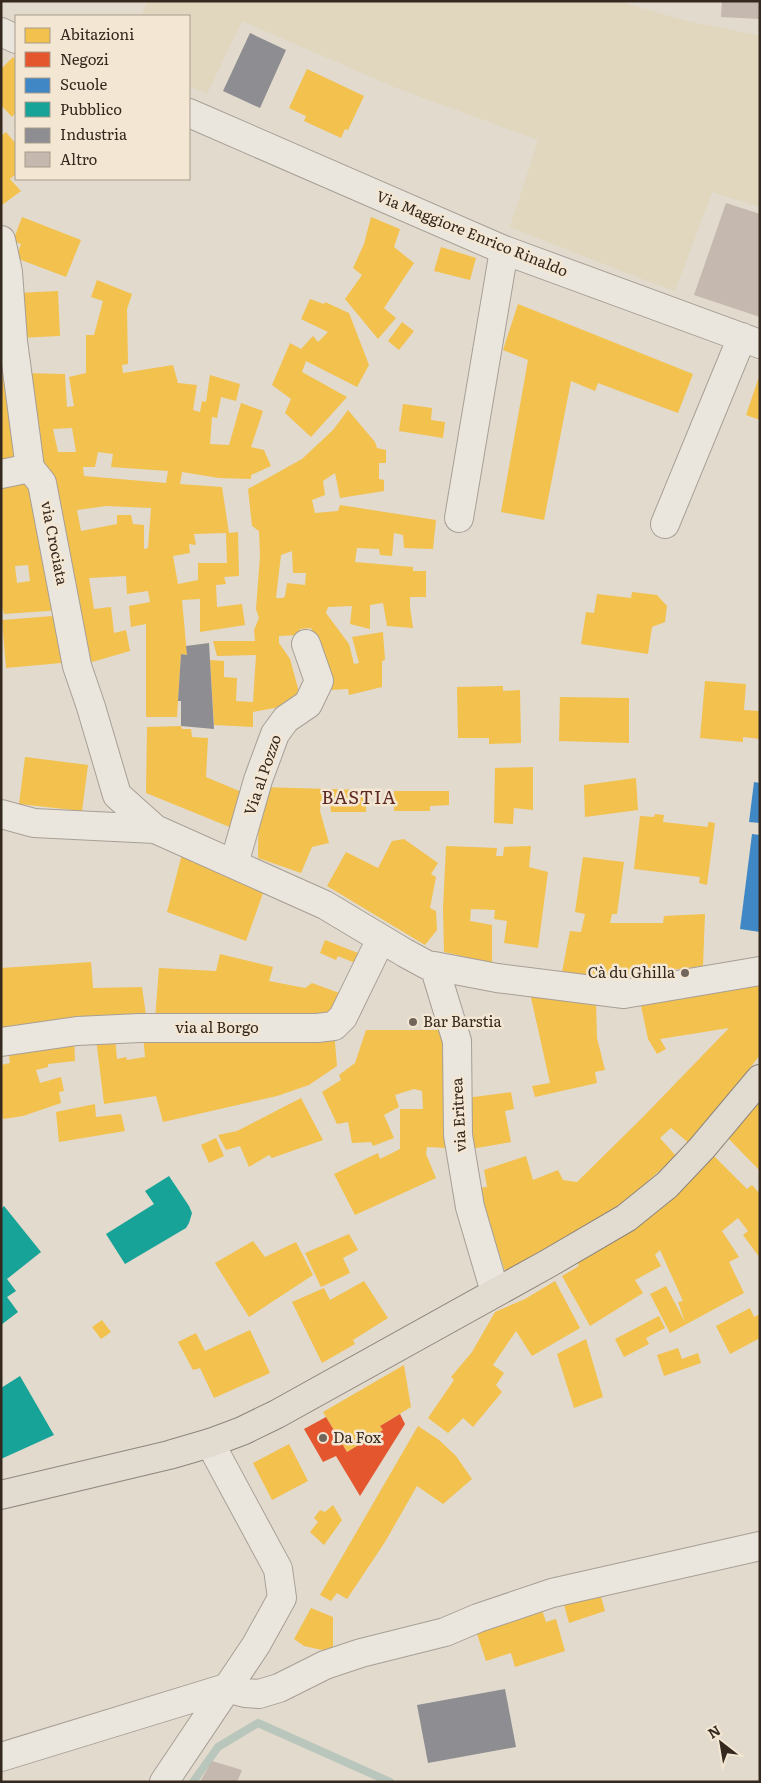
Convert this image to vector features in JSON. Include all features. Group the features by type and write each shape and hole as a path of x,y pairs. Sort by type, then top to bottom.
{"main road":[{"path":"1,1495 170,1455 242,1431 277,1414 550,1263 626,1218 667,1184 702,1148 760,1079"}],"street":[{"path":"1,32 15,38"},
{"name":"Via Maggiore Enrico Rinaldo","path":"190,113 504,250 751,341"},
{"name":"via Crociata","path":"1,240 8,272 13,341 30,468 42,483 77,666 117,795 155,829"},
{"path":"459,518 504,250"},
{"path":"665,524 751,341"},
{"path":"1,474 30,468"},
{"name":"Via al Pozzo","path":"234,864 258,780 275,734 286,719 308,704 319,681 306,644"},
{"path":"1,814 34,823 155,829 325,905 404,954 434,966 497,978 624,994 760,971"},
{"name":"via al Borgo","path":"1,1042 77,1031 140,1028 317,1028 334,1026 343,1017 381,939"},
{"name":"via Eritrea","path":"434,966 457,1041 458,1135 470,1206 495,1292"},
{"path":"164,1782 256,1645 282,1598 278,1569 210,1443"},
{"path":"1,1757 226,1688 245,1693 259,1694 279,1688 325,1665 361,1653 445,1632 478,1618 552,1593 760,1546"}],"shaded area":[{"path":"148,1 617,1 687,21 760,36 760,207 712,192 675,291 510,227 538,140 399,89 242,21 207,94 190,86 190,15 141,15"}],"building: Abitazioni":[{"path":"13,57 15,59 15,113 12,117 1,105 1,69"},
{"path":"307,69 364,96 348,130 345,129 341,138 304,121 306,116 289,108"},
{"path":"6,132 15,143 15,175 10,179 21,191 2,205 1,134"},
{"path":"22,217 81,240 66,277 16,258 21,244 13,241"},
{"path":"371,217 400,229 394,247 414,263 384,308 396,318 378,339 345,299 362,275 353,268 364,244"},
{"path":"441,247 476,258 470,280 434,271"},
{"path":"97,280 132,294 127,309 128,364 122,365 123,373 173,365 178,383 197,385 193,410 200,412 202,401 206,402 210,375 240,384 236,401 221,397 217,418 212,417 210,444 229,445 241,403 263,411 251,447 264,450 271,466 251,475 251,479 219,478 182,472 180,484 222,487 229,533 238,532 239,576 224,577 226,584 216,585 217,607 242,604 245,625 200,632 200,599 182,600 187,655 181,654 177,717 146,717 146,624 131,627 129,606 150,602 148,591 127,594 126,576 89,578 94,609 111,607 114,633 126,630 130,651 85,664 24,373 65,374 67,407 74,406 69,377 86,373 86,335 94,335 103,301 91,297","holes":["72,428 76,452 58,452 53,429","98,452 113,454 111,467 168,471 166,483 84,476 83,467 95,467","106,506 151,508 148,548 144,549 144,525 133,524 131,515 117,515 117,524 81,531 77,510","226,533 227,563 198,563 198,580 178,584 173,556 190,553 189,544 196,545 194,534"]},
{"path":"58,291 60,336 19,338 17,293"},
{"path":"310,299 324,304 325,302 349,313 369,365 357,387 306,361 302,372 347,397 311,437 285,413 291,399 272,385 290,343 301,349 313,336 318,342 328,332 301,319"},
{"path":"518,304 693,374 678,413 598,383 595,391 571,381 544,520 501,512 528,360 503,350"},
{"path":"402,322 414,331 399,350 388,341"},
{"path":"1,339 23,468 1,471"},
{"path":"760,377 760,420 746,415"},
{"path":"403,404 432,408 431,420 445,422 443,438 399,431"},
{"path":"348,410 375,442 377,448 386,450 386,463 379,463 379,479 384,480 384,491 340,498 335,473 323,481 325,495 312,500 315,513 338,511 340,505 436,520 433,549 404,548 403,535 394,533 392,556 380,555 379,549 357,548 355,562 413,567 413,571 426,571 426,597 410,597 413,628 387,626 383,603 370,605 370,629 350,624 352,606 328,607 326,613 349,644 354,664 359,663 352,637 383,632 385,660 382,661 382,687 349,695 348,689 330,690 311,628 300,629 298,635 279,636 279,643 290,659 302,703 253,712 253,727 214,725 210,660 224,661 224,677 237,678 236,701 253,702 256,655 217,656 213,641 255,641 254,630 259,618 256,609 260,556 259,531 252,526 248,489 302,459 333,430","holes":["292,551 293,573 306,573 305,585 287,583 285,596 283,598 276,598 281,555"]},
{"path":"1,481 35,482 62,610 4,614 1,601","holes":["28,565 30,581 17,583 15,566"]},
{"path":"632,592 657,595 667,606 665,622 652,627 648,654 581,644 586,612 594,613 597,594 631,598"},
{"path":"65,615 72,662 6,668 2,620"},
{"path":"705,681 746,684 744,710 760,711 760,739 743,737 743,742 700,738"},
{"path":"503,686 503,691 520,690 521,743 489,744 489,738 458,738 457,687"},
{"path":"560,697 629,698 629,743 559,741"},
{"path":"181,726 182,729 191,729 192,737 208,738 206,777 251,796 237,830 146,793 147,727"},
{"path":"25,757 88,765 82,811 19,804"},
{"path":"533,767 533,810 514,808 513,824 494,823 495,768"},
{"path":"636,778 638,810 585,817 584,785"},
{"path":"259,787 366,790 366,812 331,812 330,800 321,801 320,811 329,843 312,847 301,873 258,858"},
{"path":"394,791 449,791 449,805 430,806 430,811 394,811"},
{"path":"655,814 664,815 663,822 708,827 708,822 715,823 707,885 699,883 700,877 634,869 640,816 654,817"},
{"path":"404,839 438,863 431,874 436,877 430,908 436,911 437,930 425,945 327,886 346,852 378,868 392,841"},
{"path":"446,846 497,848 496,856 503,856 504,847 531,846 529,867 548,872 538,948 504,943 507,921 494,919 495,910 471,909 470,921 492,925 492,963 444,952 443,908"},
{"path":"182,854 267,882 246,941 167,912"},
{"path":"583,857 624,862 617,914 612,914 610,923 663,923 664,916 705,914 703,966 613,977 562,972 570,931 581,932 585,914 575,912"},
{"path":"325,940 363,955 360,965 338,956 336,960 320,953"},
{"path":"220,954 273,967 269,981 305,988 312,983 342,994 333,1019 155,1020 159,968 216,971"},
{"path":"91,962 93,988 142,987 147,1022 1,1033 1,968"},
{"path":"528,984 596,1002 597,1038 605,1070 595,1072 597,1083 535,1097 532,1086 550,1083"},
{"path":"760,985 760,1055 691,1145 671,1128 660,1138 676,1156 611,1214 505,1271 477,1188 487,1187 484,1170 526,1156 533,1180 558,1170 563,1180 577,1182 729,1028 660,1039 666,1049 657,1054 648,1039 640,1001"},
{"path":"366,1030 448,1030 447,1148 427,1147 426,1154 436,1178 355,1215 334,1174 378,1153 380,1159 400,1149 400,1109 423,1109 422,1091 414,1089 395,1095 399,1107 384,1115 394,1138 373,1146 371,1142 352,1143 348,1122 337,1124 322,1092 341,1080 339,1075 355,1063"},
{"path":"334,1031 337,1066 309,1085 277,1096 163,1122 156,1096 104,1104 96,1038 115,1037 117,1059 126,1057 127,1060 145,1057 143,1035"},
{"path":"74,1036 75,1061 48,1064 48,1067 36,1070 40,1083 61,1077 64,1091 59,1092 61,1103 23,1116 3,1119 1,1111 1,1065 10,1063 8,1047"},
{"path":"511,1092 514,1109 505,1111 511,1142 471,1149 466,1098"},
{"path":"301,1098 323,1140 272,1158 269,1155 249,1167 240,1146 226,1150 218,1135 237,1131"},
{"path":"760,1100 760,1171 727,1137"},
{"path":"95,1104 96,1117 121,1114 125,1131 59,1142 56,1112"},
{"path":"216,1138 224,1156 209,1163 201,1145"},
{"path":"713,1155 747,1189 752,1185 760,1194 760,1258 743,1235 748,1231 738,1218 722,1231 739,1257 729,1262 744,1293 670,1333 650,1294 666,1286 685,1322 678,1302 683,1301 660,1250 655,1255 661,1266 635,1280 643,1293 590,1326 562,1276 579,1266 577,1262 597,1251 594,1245"},
{"path":"349,1234 358,1250 343,1258 350,1273 321,1287 305,1253"},
{"path":"253,1241 265,1257 296,1242 313,1275 249,1317 215,1263"},
{"path":"364,1281 388,1318 353,1340 355,1344 322,1363 292,1302 324,1288 330,1300"},
{"path":"555,1281 580,1328 532,1356 516,1331 493,1365 504,1373 496,1385 502,1392 473,1427 463,1418 448,1433 428,1418 454,1380 451,1377 472,1352 495,1312 525,1299"},
{"path":"750,1308 754,1317 760,1314 760,1338 730,1354 716,1326"},
{"path":"659,1316 665,1328 646,1338 649,1344 624,1357 615,1339"},
{"path":"102,1320 111,1332 101,1339 92,1327"},
{"path":"250,1330 270,1373 214,1398 200,1368 193,1370 178,1342 196,1333 205,1351"},
{"path":"586,1339 603,1397 574,1408 557,1354"},
{"path":"678,1348 682,1359 698,1353 701,1363 664,1376 657,1355"},
{"path":"404,1365 411,1407 380,1426 383,1430 347,1452 323,1412"},
{"path":"418,1426 439,1440 456,1456 472,1479 443,1504 417,1486 385,1542 347,1599 337,1593 331,1601 320,1595"},
{"path":"289,1444 308,1481 272,1500 253,1463"},
{"path":"333,1505 342,1520 324,1545 310,1532 318,1522 314,1518 320,1510 325,1512"},
{"path":"598,1586 605,1611 569,1623 562,1597"},
{"path":"540,1604 546,1622 556,1619 565,1651 515,1667 511,1653 486,1661 474,1625"},
{"path":"311,1608 333,1617 333,1650 322,1650 304,1646 294,1639"}],"building: Negozi":[{"path":"400,1414 405,1424 360,1496 336,1456 323,1462 304,1429 326,1417 347,1452 383,1430 380,1426"}],"building: Scuole":[{"path":"754,782 760,783 760,823 749,822"},
{"path":"752,834 760,835 760,932 740,929"}],"building: Pubblico":[{"path":"169,1176 192,1213 189,1223 186,1228 125,1264 106,1234 154,1204 145,1191"},
{"path":"4,1206 41,1252 7,1279 16,1291 7,1297 18,1312 1,1325 1,1209"},
{"path":"20,1376 54,1435 1,1459 1,1388"}],"building: Industria":[{"path":"250,33 286,50 260,108 223,91"},
{"path":"209,643 214,729 181,726 181,701 178,701 181,654 187,655 186,646"},
{"path":"505,1689 516,1747 428,1763 417,1705"}],"building: Altro":[{"path":"722,1 760,1 760,19 721,17"},
{"path":"726,203 760,214 760,317 694,295"},
{"path":"212,1761 242,1770 237,1782 200,1782"}],"waterway":[{"path":"193,1782 218,1747 258,1723 390,1782"}],"place":[{"name":"Cà du Ghilla","path":"685,973"},
{"name":"Bar Barstia","path":"413,1022"},
{"name":"Da Fox","path":"323,1438"}],"district":[{"name":"BASTIA","path":"359,798"}]}
